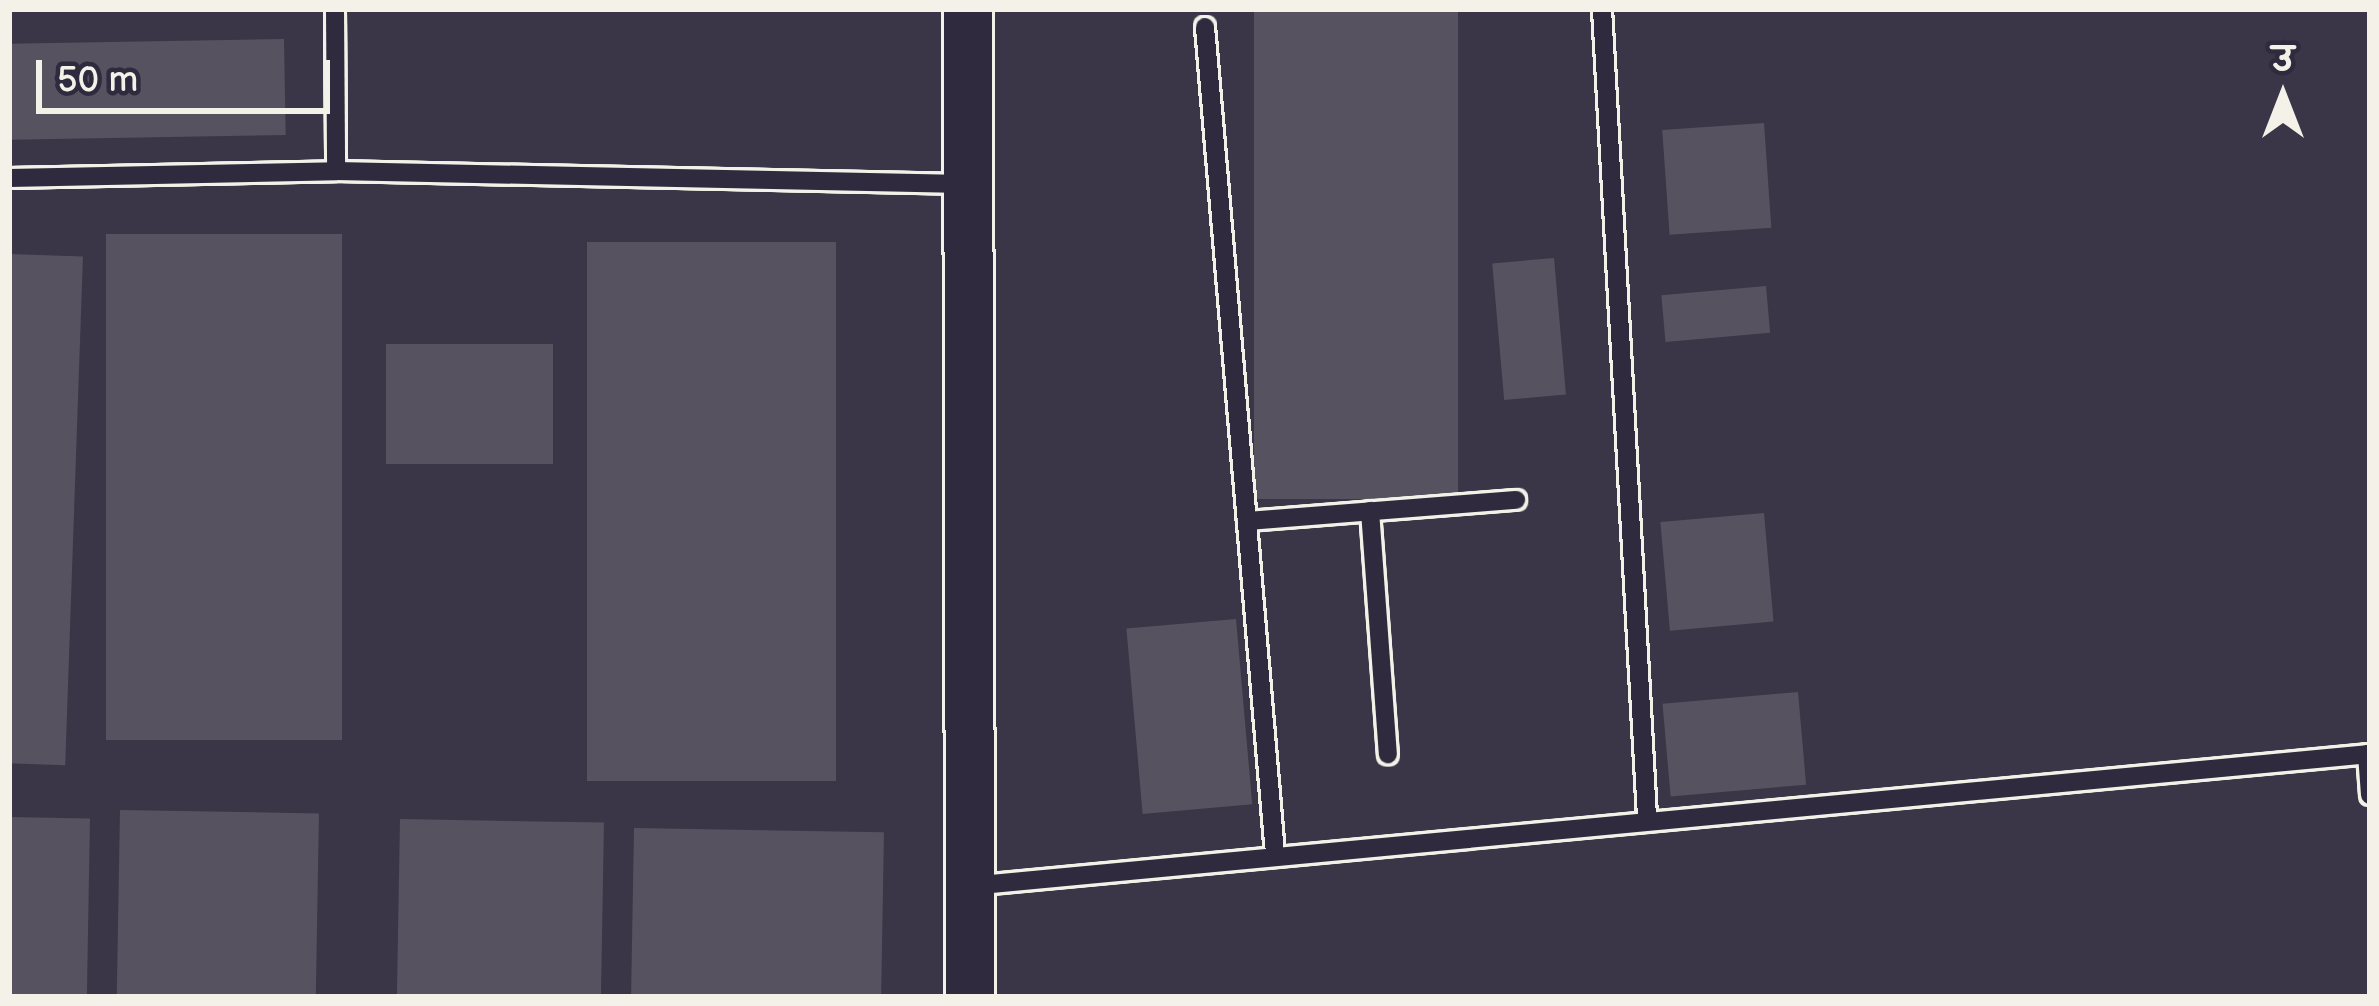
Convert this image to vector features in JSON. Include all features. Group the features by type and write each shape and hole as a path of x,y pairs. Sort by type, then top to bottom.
{"street":[{"path":"968,9 970,997"}],"lane":[{"path":"335,9 336,172"},
{"path":"1602,9 1647,816"},
{"path":"1205,28 1275,854"},
{"path":"9,178 336,172 969,184"},
{"path":"1247,521 1516,500"},
{"path":"1370,512 1388,754"},
{"path":"970,886 1647,816 2368,754 2370,795"}],"shaded area":[{"path":"9,9 2370,9 2370,997 9,997"}],"building":[{"path":"1254,9 1458,9 1458,499 1254,499"},
{"path":"284,39 286,135 11,140 9,44"},
{"path":"1764,123 1771,228 1670,235 1662,130"},
{"path":"106,234 342,234 342,740 106,740"},
{"path":"587,242 836,242 836,781 587,781"},
{"path":"9,254 83,257 65,765 9,763"},
{"path":"1554,258 1566,394 1504,400 1492,263"},
{"path":"1766,286 1770,333 1665,342 1661,295"},
{"path":"386,344 553,344 553,464 386,464"},
{"path":"1764,513 1773,622 1670,631 1660,522"},
{"path":"1236,619 1252,804 1143,814 1126,629"},
{"path":"1798,692 1806,785 1671,796 1663,704"},
{"path":"120,810 319,813 316,997 117,997"},
{"path":"9,817 90,818 87,997 9,997"},
{"path":"400,819 604,823 601,997 397,997"},
{"path":"634,828 884,832 881,997 631,997"}]}
